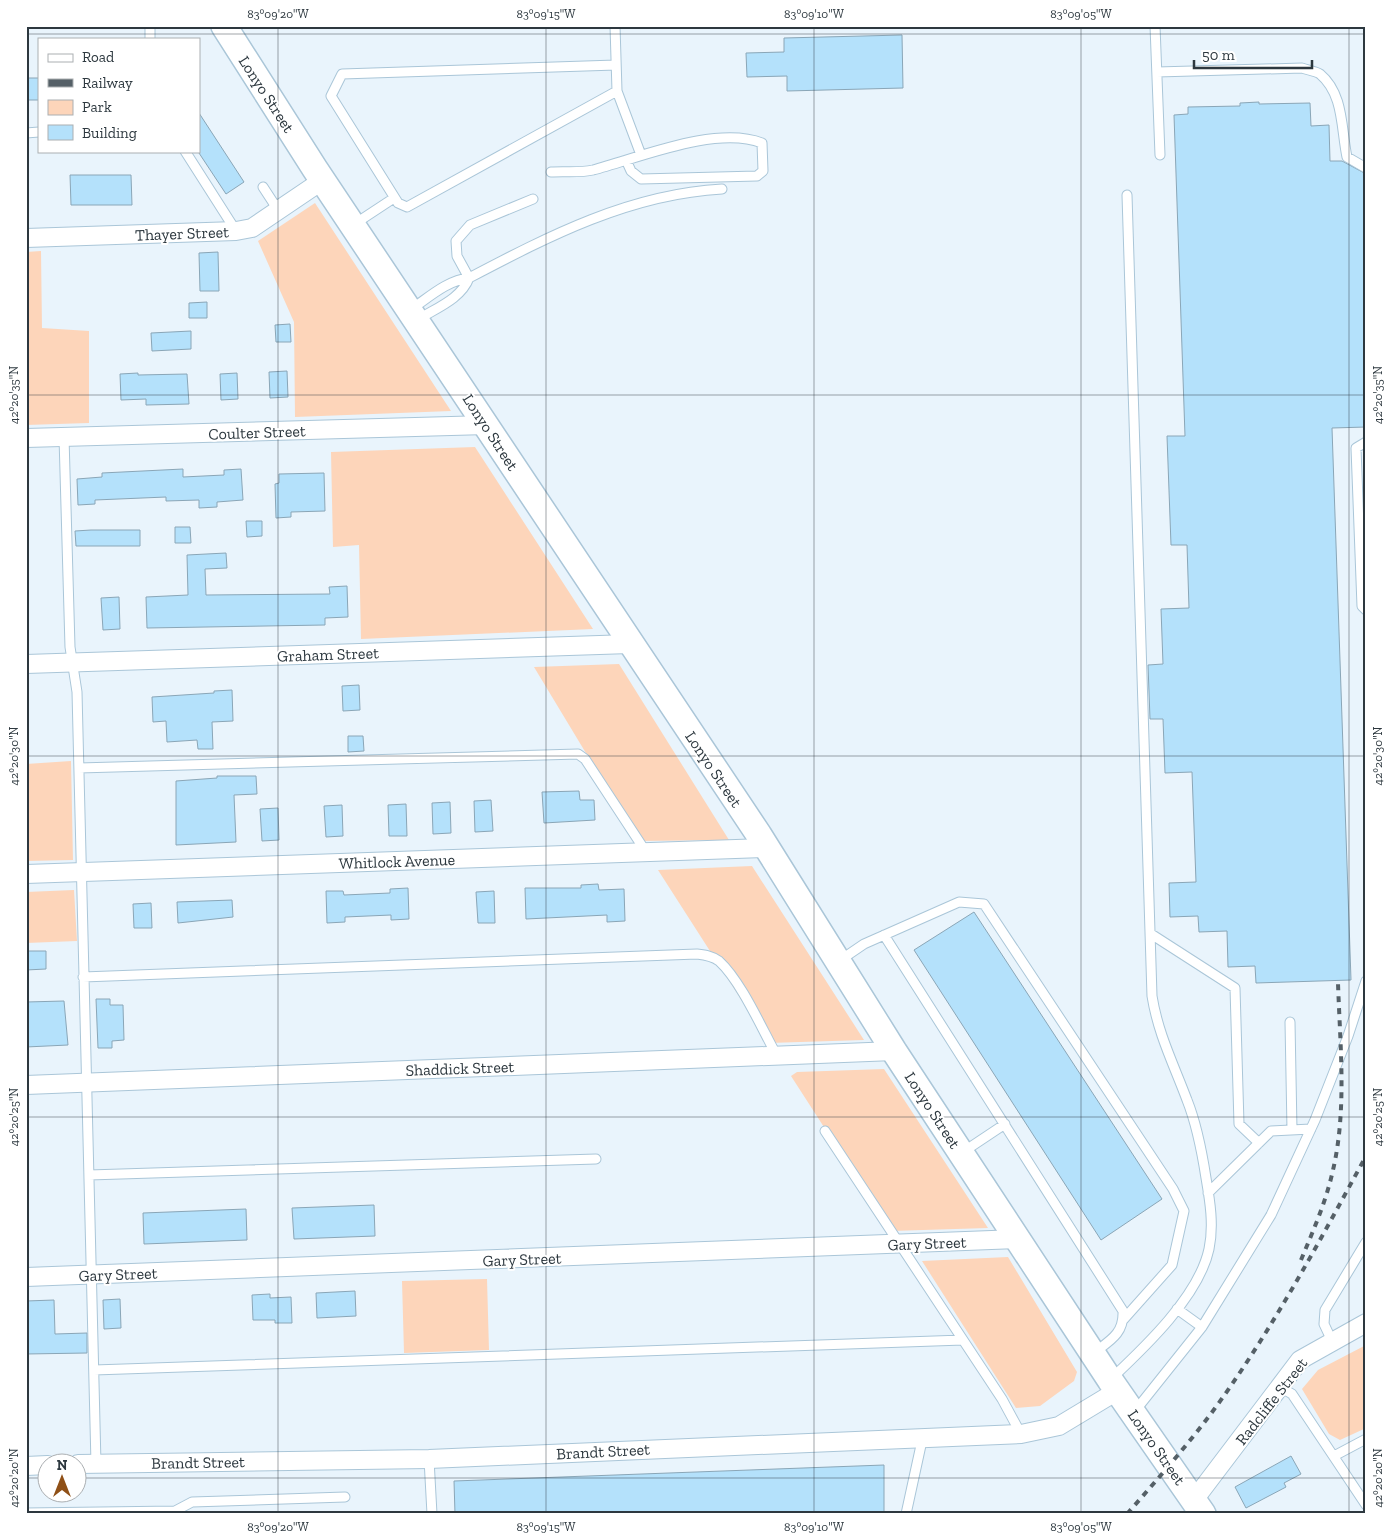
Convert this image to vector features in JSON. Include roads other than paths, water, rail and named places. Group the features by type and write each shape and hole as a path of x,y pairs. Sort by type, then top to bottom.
{"street":[{"name":"Lonyo Street","path":"224,26 352,224 767,848 894,1051 1092,1353 1198,1507"},
{"name":"Thayer Street","path":"26,238 236,231 252,228 323,180"},
{"name":"Coulter Street","path":"26,438 487,425"},
{"name":"Graham Street","path":"26,664 630,644"},
{"name":"Whitlock Avenue","path":"26,874 767,848"},
{"name":"Shaddick Street","path":"26,1085 894,1051"},
{"name":"Gary Street","path":"26,1278 1018,1239"},
{"name":"Radcliffe Street","path":"1198,1507 1300,1360 1366,1322"},
{"name":"Brandt Street","path":"88,1464 429,1459 923,1436 1021,1434 1059,1426 1114,1386"}],"lane":[{"path":"615,26 617,91 641,155"},
{"path":"1155,26 1160,155"},
{"path":"616,65 342,74 331,96 394,198 398,203 407,207 617,91"},
{"path":"1157,72 1302,68 1319,73 1332,88 1340,109 1347,157 1366,168"},
{"path":"551,172 591,170 641,155 717,138 750,138 762,143 763,171 757,176 641,178 631,171 626,160"},
{"path":"186,152 236,231"},
{"path":"263,187 278,210"},
{"path":"413,315 450,284 460,279 469,278 590,218 692,191 722,190"},
{"path":"1114,1386 1177,1309 1204,1264 1212,1234 1208,1193 1194,1118 1157,1025 1152,996 1127,195"},
{"path":"352,224 394,198"},
{"path":"413,315 457,296 466,286 469,278 457,256 456,241 470,225 533,199"},
{"path":"64,437 70,648 77,692 96,1464"},
{"path":"1366,442 1356,448 1362,606 1366,610"},
{"path":"79,768 578,754 585,759 646,852"},
{"path":"839,961 864,944 959,902 984,904 1173,1189 1184,1211 1172,1265 1123,1320 1118,1334 1092,1353"},
{"path":"1151,934 1235,988 1239,1124 1259,1143"},
{"path":"884,935 1122,1311 1123,1320"},
{"path":"84,977 697,954 711,956 720,962 733,978 776,1056"},
{"path":"1133,1413 1202,1327 1271,1215 1311,1129 1348,1036 1366,981"},
{"path":"1290,1022 1292,1130"},
{"path":"961,1153 1004,1124"},
{"path":"1208,1193 1271,1131 1311,1129"},
{"path":"826,1131 963,1340 1021,1434"},
{"path":"89,1175 596,1159"},
{"path":"1332,1341 1324,1324 1325,1310 1366,1242"},
{"path":"1177,1309 1202,1327"},
{"path":"94,1370 963,1340"},
{"path":"1280,1387 1292,1394 1366,1505"},
{"path":"906,1514 923,1436"},
{"path":"1334,1456 1366,1440"},
{"path":"429,1459 432,1514"},
{"path":"26,1513 175,1510 192,1502 345,1496"}],"railway":[{"path":"1301,1260 1327,1193 1337,1147 1342,1077 1338,983"},
{"path":"1127,1514 1210,1415 1253,1353 1330,1222 1366,1156"}]}
